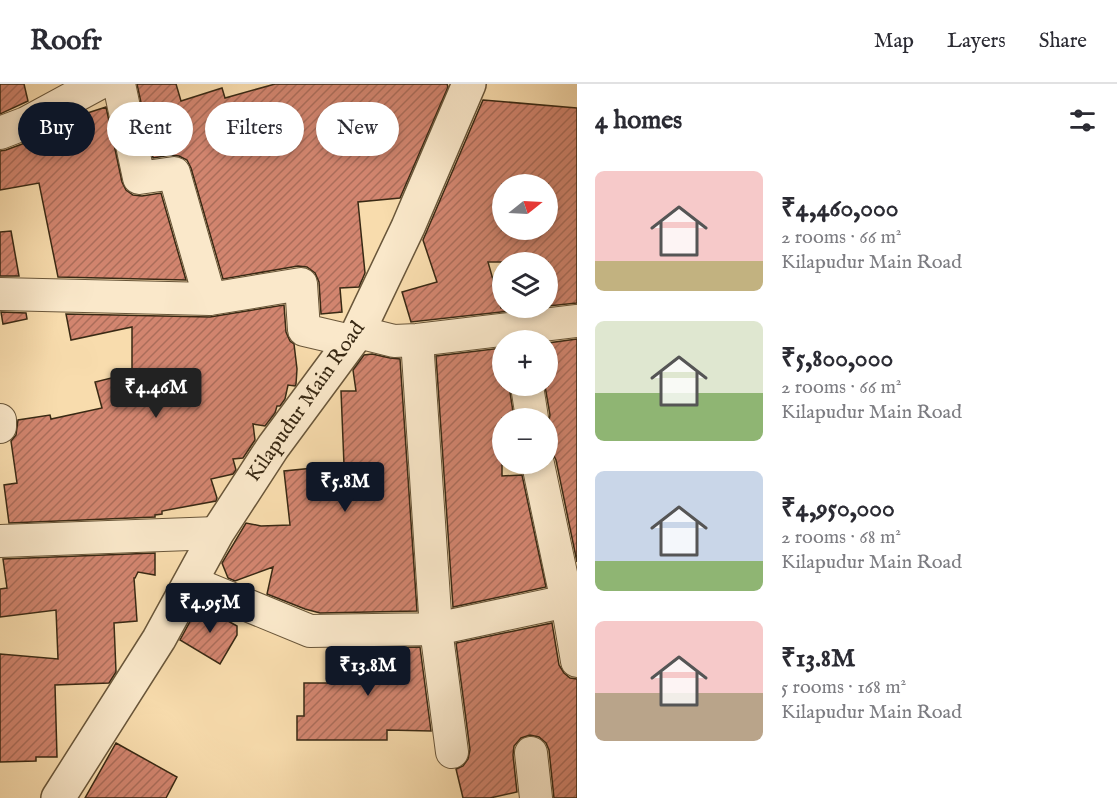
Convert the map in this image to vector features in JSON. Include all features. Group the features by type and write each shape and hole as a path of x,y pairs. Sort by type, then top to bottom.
{"street":[{"path":"0,133 26,123 98,84"},
{"path":"119,84 139,178 174,173 210,299"},
{"name":"Kilapudur Main Road","path":"58,798 159,639 217,533 273,447 355,336 408,227 469,84"},
{"path":"0,294 210,299 301,284 304,330 394,341 492,336"},
{"path":"537,330 577,321"},
{"path":"417,340 436,629 452,752"},
{"path":"0,420 0,427"},
{"path":"540,474 572,601 577,661"},
{"path":"0,541 217,533"},
{"path":"191,582 310,631 436,629 572,601"},
{"path":"531,753 536,798"}],"building":[{"path":"0,84 24,84 28,101 18,102 18,106 0,114"},
{"path":"137,84 176,84 181,101 222,88 225,98 275,84 447,84 448,87 400,198 358,202 365,273 359,287 340,288 342,312 321,314 319,282 315,273 307,267 298,266 223,279 191,168 187,160 179,156 193,156 193,102 141,102"},
{"path":"483,100 577,108 577,303 558,305 558,252 492,252 492,262 488,262 492,276 492,313 411,322 402,292 437,282 423,240"},
{"path":"106,107 107,156 116,156 126,190 133,195 142,196 161,193 186,280 58,277 39,183 0,190 0,151 18,146 18,156 95,156 95,111"},
{"path":"11,231 19,276 0,276 0,232"},
{"path":"284,305 286,332 294,344 296,384 295,386 288,385 285,399 280,406 277,406 275,413 265,426 253,424 255,440 243,458 233,459 236,470 233,474 211,479 216,501 162,511 162,514 155,515 155,517 9,523 4,485 17,483 11,441 16,435 18,420 50,415 51,419 102,408 95,382 132,373 132,327 71,340 66,314 210,317"},
{"path":"1,312 26,313 27,319 3,324"},
{"path":"577,339 577,562 558,470 558,408 549,408 547,396 558,396 558,342"},
{"path":"492,349 492,396 511,396 512,408 492,408 492,474 522,475 546,587 453,607 436,356"},
{"path":"372,354 400,359 417,611 320,613 267,594 273,567 235,581 228,578 222,563 246,523 261,526 290,525 284,471 344,465 341,391 356,391 353,370 364,355"},
{"path":"155,553 155,575 138,572 134,578 137,621 114,623 116,672 109,683 55,685 57,757 36,757 36,761 0,762 0,654 58,659 56,610 0,617 0,589 7,588 3,559"},
{"path":"199,605 237,626 237,635 220,664 180,640"},
{"path":"552,623 559,665 570,678 577,679 577,798 554,798 549,750 546,743 539,737 530,735 521,738 514,746 517,792 490,798 463,798 456,769 463,766 470,750 456,643"},
{"path":"420,647 431,731 387,730 387,740 297,740 297,716 304,716 304,683 342,683 336,649"},
{"path":"116,743 177,777 166,798 85,798"}]}
